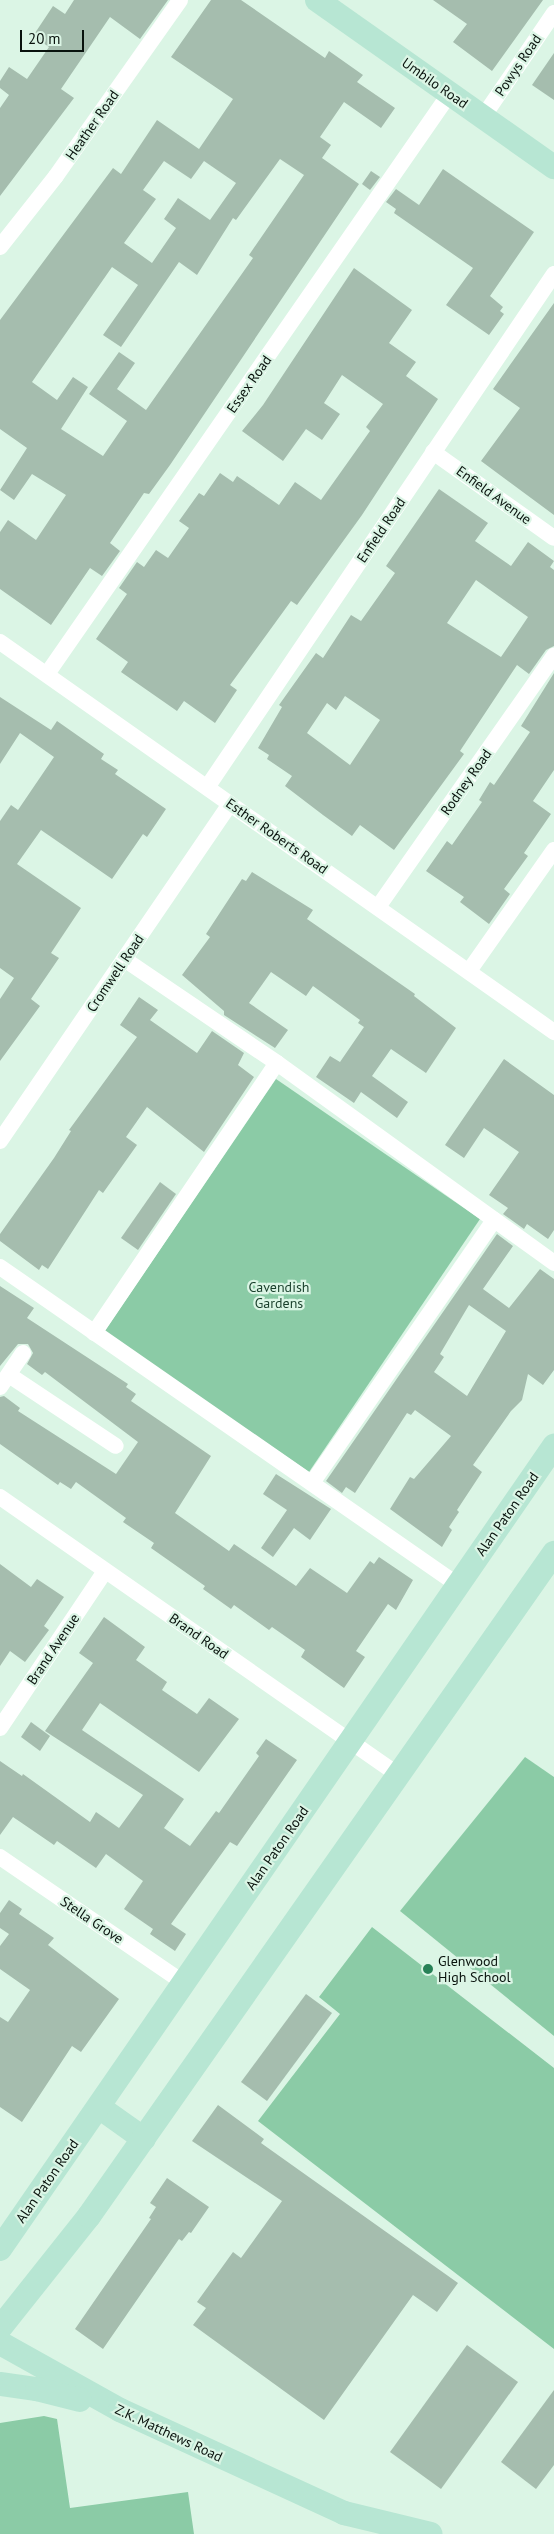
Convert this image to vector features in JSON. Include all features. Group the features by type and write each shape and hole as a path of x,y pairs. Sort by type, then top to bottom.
{"street":[{"name":"Heather Road","path":"0,247 56,176 180,0"},
{"name":"Umbilo Road","path":"317,0 554,167"},
{"name":"Powys Road","path":"483,117 554,13"},
{"name":"Essex Road","path":"47,674 450,93"},
{"name":"Enfield Road","path":"208,786 554,274"},
{"name":"Enfield Avenue","path":"433,452 554,538"},
{"name":"Esther Roberts Road","path":"0,642 208,786 230,804 554,1032"},
{"name":"Rodney Road","path":"378,907 554,656"},
{"name":"Cromwell Road","path":"0,1141 230,804"},
{"path":"469,972 554,850"},
{"path":"124,959 277,1063 554,1263"},
{"path":"94,1333 277,1063"},
{"path":"312,1483 494,1220"},
{"path":"0,1267 458,1585"},
{"path":"23,1353 4,1381 116,1446"},
{"name":"Alan Paton Road","path":"0,2249 554,1446"},
{"name":"Brand Road","path":"0,1497 398,1775"},
{"path":"0,2328 90,2216 554,1553"},
{"name":"Brand Avenue","path":"0,1728 105,1571"},
{"name":"Stella Grove","path":"0,1857 184,1983"},
{"path":"99,2107 144,2139"},
{"name":"Z.K. Matthews Road","path":"0,2344 16,2356 120,2410 344,2513 431,2534"},
{"path":"0,2384 37,2389 120,2410"},
{"name":"Z.K. Matthews Road","path":"344,2513 370,2534"}],"green space":[{"name":"Cavendish Gardens","path":"276,1079 480,1219 309,1472 104,1332"},
{"path":"525,1757 554,1777 554,2036 400,1911"},
{"path":"372,1927 554,2068 554,2349 258,2121 340,2014 319,1997"},
{"path":"44,2416 57,2419 70,2508 188,2492 194,2534 0,2534 0,2423"}],"building":[{"path":"74,0 168,0 140,39 110,17 61,89 74,98 0,196 0,108 9,95 0,88 0,81 9,67 27,79 49,47 33,36 53,6 65,14"},
{"path":"211,0 241,0 325,58 329,51 363,75 357,82 395,108 381,128 344,102 320,137 331,145 322,158 359,184 170,465 149,494 144,493 110,543 120,551 102,576 90,568 51,625 0,589 0,532 8,520 36,540 66,495 32,474 14,500 0,490 27,448 0,429 0,320 113,168 121,174 157,120 199,149 233,99 171,57","holes":["280,159 304,175 249,255 253,258 146,410 117,389 135,363 119,352 89,394 127,421 103,456 61,429 88,387 73,377 57,400 32,382 112,267 138,285 103,335 121,347 179,262 197,275 233,218 236,220","164,161 191,179 204,161 236,183 210,220 178,198 164,219 176,228 152,263 124,243 156,199 143,190"]},
{"path":"433,0 543,0 492,71 453,42 467,24"},
{"path":"554,53 554,100 532,85"},
{"path":"443,169 534,232 490,296 503,307 500,311 504,314 489,335 446,305 473,268 394,213 396,209 386,202 396,189 419,205"},
{"path":"371,171 380,177 370,190 362,184"},
{"path":"354,268 412,310 389,343 416,362 406,376 438,399 362,515 297,605 291,601 230,685 237,690 215,723 184,701 177,711 121,672 128,662 96,639 127,594 119,588 137,562 144,567 156,550 168,558 189,528 179,521 199,493 204,496 220,473 233,482 237,476 279,505 295,482 321,500 370,431 366,427 383,404 342,375 324,403 340,414 322,440 306,429 283,461 242,431 263,405"},
{"path":"554,303 554,515 481,461 520,408 493,389"},
{"path":"439,489 488,523 475,541 511,566 528,542 554,561 550,567 554,570 554,646 546,650 529,674 517,665 460,751 464,754 394,850 360,825 352,836 323,815 285,786 292,776 267,759 269,755 258,748 282,707 279,705 316,653 323,658 351,615 361,621 395,573 386,566","holes":["476,580 528,617 501,657 447,623","345,696 380,720 350,765 307,733 327,703 336,710"]},
{"path":"554,673 554,770 533,801 551,814 524,853 528,856 504,889 510,894 489,924 460,902 464,897 426,871 447,841 452,845 482,802 479,800 490,782 494,785 530,732 521,726"},
{"path":"0,697 51,730 57,721 104,754 101,759 118,770 115,774 166,809 147,837 143,834 112,879 41,830 17,864 81,908 51,953 59,958 31,999 40,1006 0,1061 0,999 14,978 0,968 0,821 11,805 18,810 54,757 20,733 0,764"},
{"path":"252,872 313,910 307,919 415,994 414,996 456,1028 426,1073 391,1049 372,1076 408,1102 397,1118 361,1092 354,1103 316,1077 330,1056 340,1062 364,1027 358,1023 360,1020 313,986 306,996 271,972 249,1003 288,1030 275,1048 224,1015 224,1011 182,975 210,937 206,934 242,879 246,881"},
{"path":"139,997 158,1010 150,1020 197,1053 212,1031 244,1053 238,1065 254,1077 204,1152 147,1107 126,1137 137,1145 103,1193 99,1190 48,1269 42,1265 39,1270 0,1241 0,1234 54,1158 71,1131 69,1130 137,1037 120,1025"},
{"path":"504,1059 554,1095 554,1230 548,1239 527,1224 524,1229 503,1214 508,1208 489,1195 519,1152 484,1128 464,1158 445,1145"},
{"path":"160,1182 176,1194 138,1250 121,1238"},
{"path":"497,1234 513,1246 483,1289 509,1308 540,1269 554,1279 554,1370 543,1385 528,1374 522,1400 511,1411 473,1465 482,1472 457,1510 459,1512 449,1527 452,1530 442,1547 390,1509 410,1477 414,1479 451,1436 415,1410 411,1415 407,1413 355,1493 346,1487 342,1493 326,1481","holes":["469,1305 506,1331 467,1396 434,1372 444,1357 440,1354"]},
{"path":"0,1286 34,1308 27,1318 128,1384 126,1387 136,1394 131,1401 211,1456 175,1513 229,1551 234,1544 296,1586 310,1568 347,1593 370,1561 374,1564 379,1557 413,1580 396,1610 388,1604 356,1651 365,1657 344,1688 301,1657 305,1650 272,1627 269,1630 234,1605 231,1609 203,1589 205,1586 151,1548 154,1543 123,1522 126,1518 76,1482 71,1489 60,1482 58,1485 0,1444 0,1397 4,1396 20,1408 18,1411 116,1474 138,1442 45,1372 42,1375 27,1364 33,1353 28,1344 18,1344 0,1366"},
{"path":"276,1474 331,1509 310,1540 294,1528 273,1557 261,1548 287,1510 263,1494"},
{"path":"0,1564 31,1587 37,1579 64,1597 44,1626 49,1630 25,1662 10,1651 0,1666"},
{"path":"104,1617 145,1647 136,1660 167,1682 162,1690 197,1714 209,1698 239,1719 199,1772 100,1703 82,1730 184,1799 164,1828 190,1846 216,1811 219,1813 259,1756 256,1753 266,1739 297,1760 237,1846 230,1842 171,1924 186,1934 175,1951 150,1934 153,1929 124,1909 143,1881 106,1854 96,1868 57,1841 54,1845 13,1817 0,1835 0,1761 22,1776 23,1774 90,1822 96,1812 119,1828 143,1795 45,1731 93,1663 79,1653"},
{"path":"31,1722 50,1736 40,1751 21,1737"},
{"path":"9,1900 22,1909 19,1914 54,1938 48,1945 119,1999 81,2052 72,2046 22,2122 0,2107 0,2017 8,2022 30,1990 0,1969 0,1946 9,1934 0,1928 0,1913"},
{"path":"306,1994 332,2013 267,2101 241,2082"},
{"path":"218,2105 264,2139 261,2143 458,2283 437,2312 413,2295 324,2420 193,2325 206,2308 197,2302 233,2252 241,2258 282,2201 192,2141"},
{"path":"167,2178 209,2207 191,2233 189,2232 182,2241 179,2239 103,2349 75,2329 151,2219 149,2218 156,2207 150,2203"},
{"path":"467,2345 518,2382 441,2489 390,2452"},
{"path":"554,2390 554,2465 536,2489 501,2462"}],"place":[{"name":"Glenwood High School","path":"428,1969"}]}
